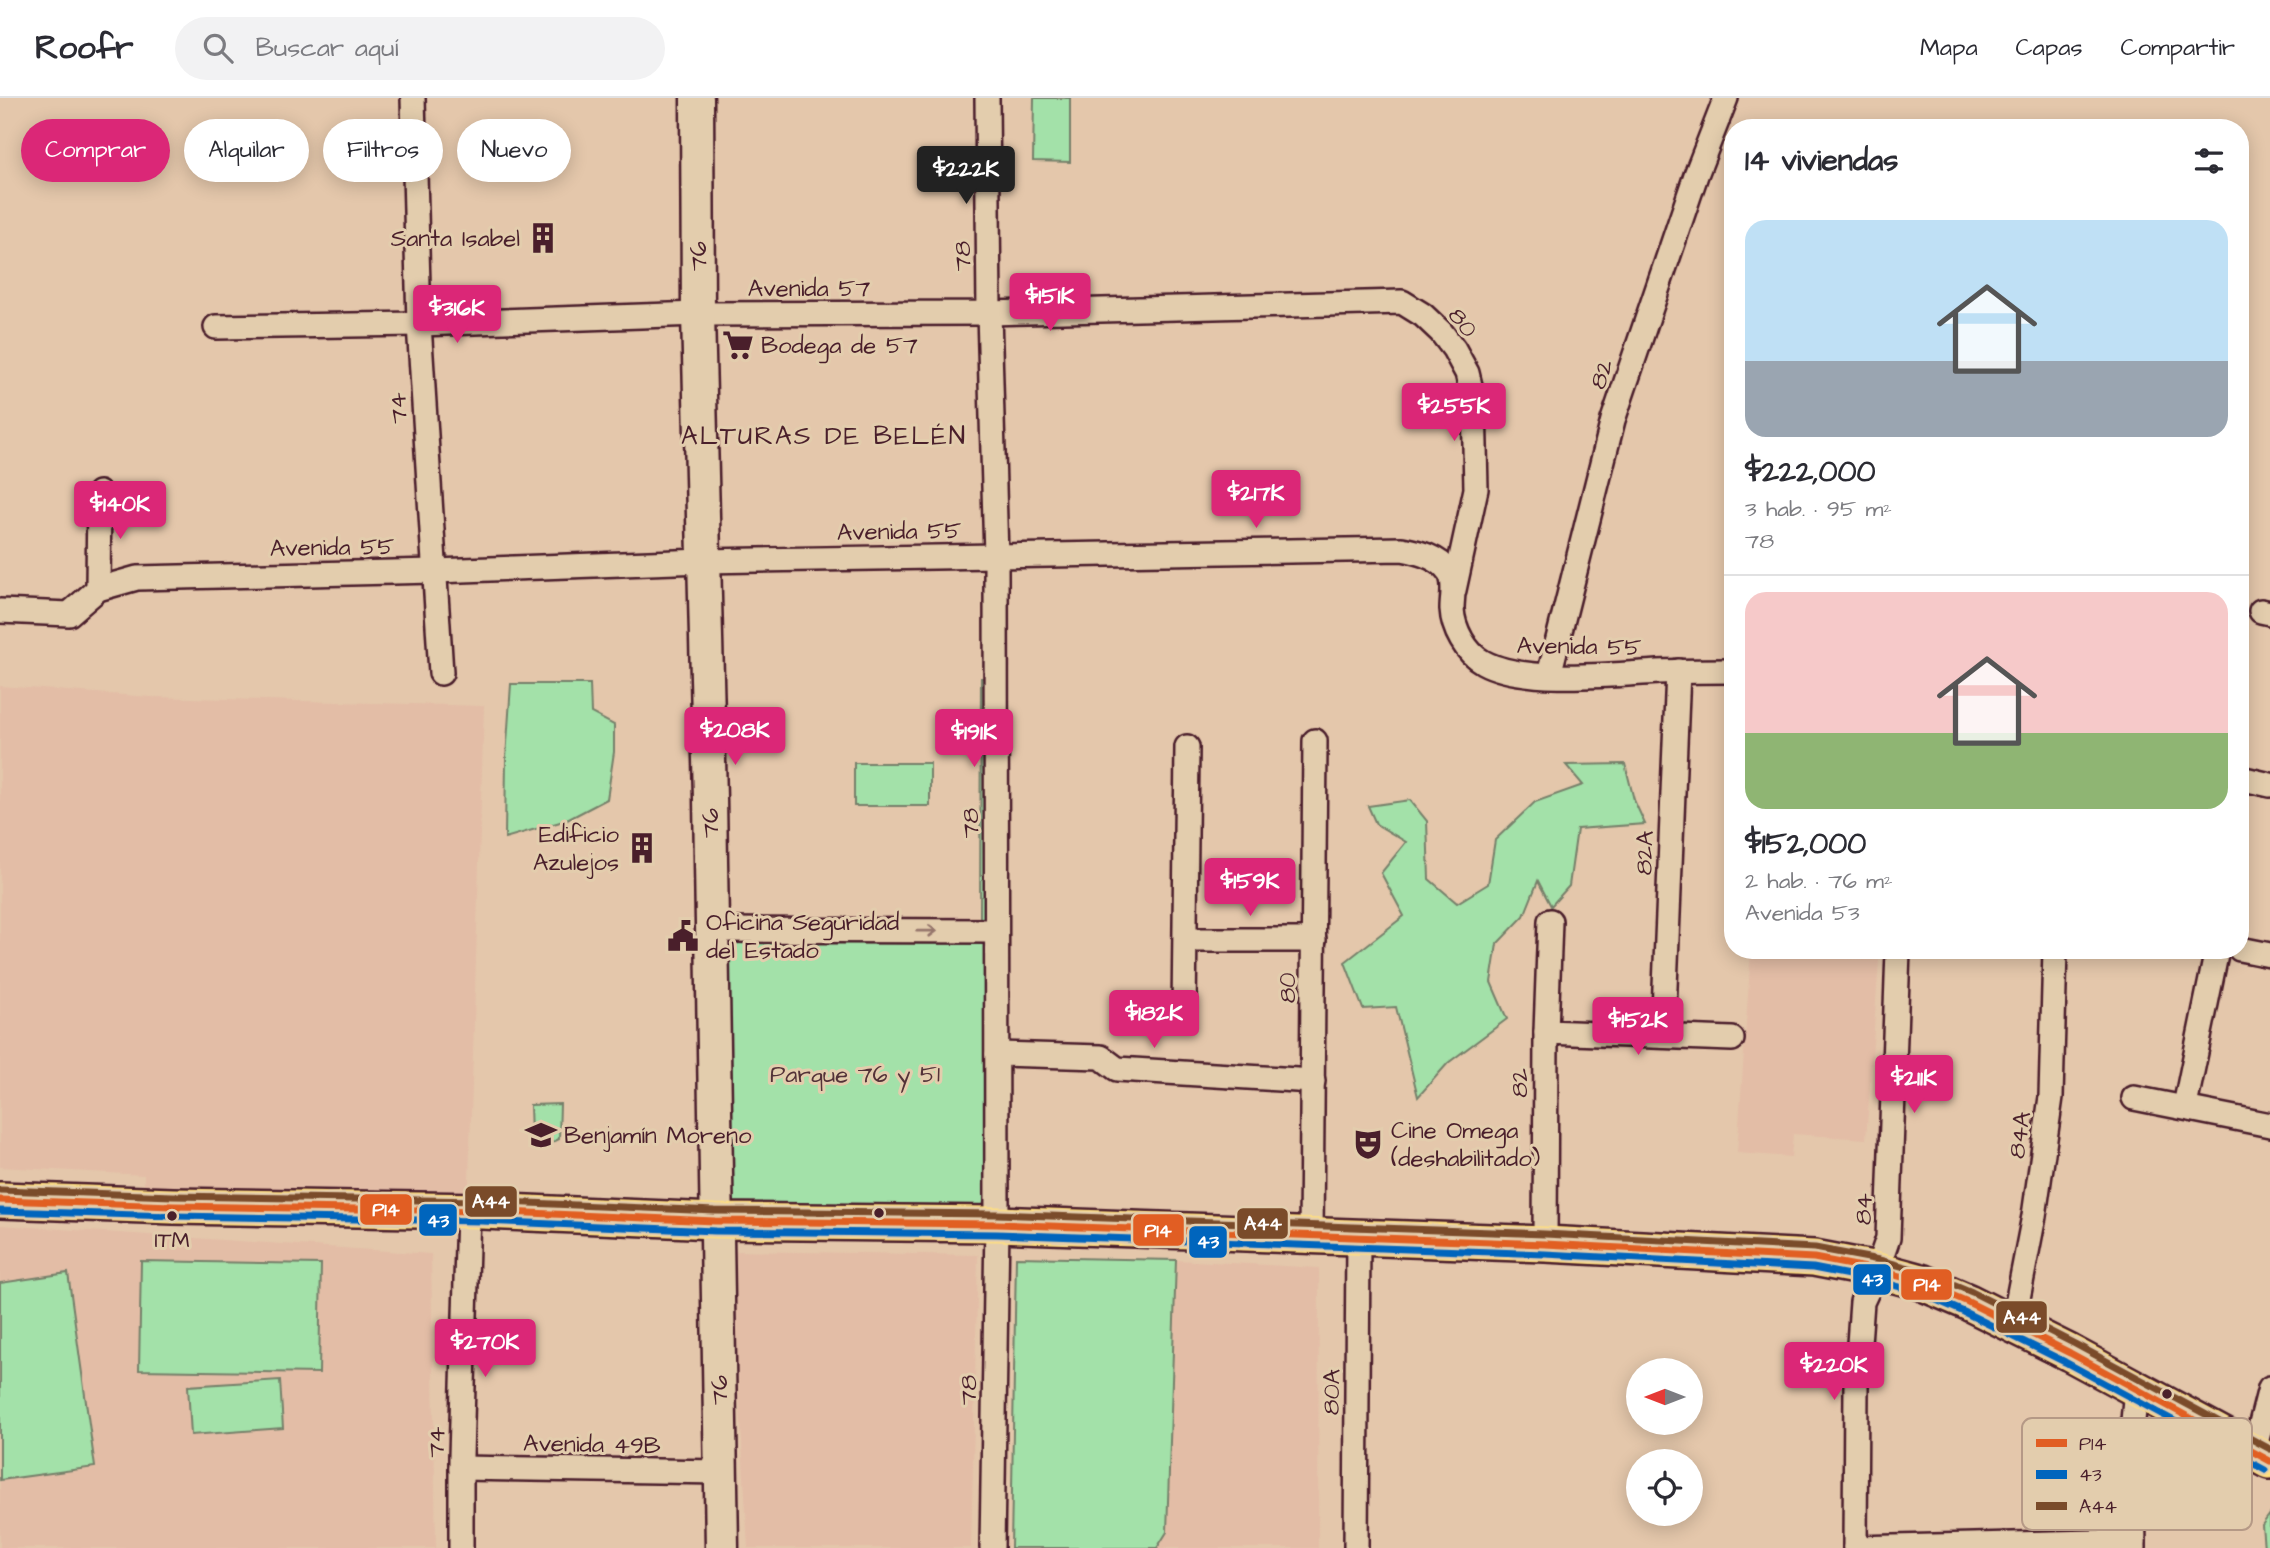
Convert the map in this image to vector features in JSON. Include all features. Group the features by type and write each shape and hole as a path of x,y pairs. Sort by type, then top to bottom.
{"main road":[{"path":"0,1200 468,1211 715,1221 997,1224 1545,1244 1815,1258 1921,1282 2013,1324 2192,1418"}],"street":[{"name":"74","path":"413,98 419,324 441,673"},
{"name":"76","path":"697,98 698,314 722,1548"},
{"name":"78","path":"987,98 989,313 996,556 997,1224 992,1548"},
{"name":"82","path":"1549,675 1613,420 1696,175 1727,98"},
{"name":"Avenida 57","path":"216,327 419,324 698,314 989,313 1402,302"},
{"name":"80","path":"1402,302 1423,315 1454,349 1467,373 1475,402 1476,489 1454,592"},
{"path":"98,589 99,493"},
{"name":"Avenida 55","path":"0,611 69,614 98,589 137,579 703,561 1402,549 1429,556 1449,572 1454,592 1452,611 1464,646 1481,661 1501,670 1524,674 1579,676 1724,671"},
{"name":"82A","path":"1663,1036 1678,671"},
{"name":"80","path":"1311,1236 1315,741"},
{"path":"1184,1014 1187,747"},
{"path":"2249,780 2270,785"},
{"name":"82","path":"1545,1244 1546,1032 1550,921"},
{"path":"712,930 996,931"},
{"path":"1186,940 1314,940"},
{"path":"2249,951 2270,955"},
{"name":"84","path":"1855,1548 1856,1385 1862,1302 1888,1238 1898,959"},
{"name":"84A","path":"2013,1324 2034,1216 2051,1097 2055,959"},
{"path":"2185,1107 2215,959"},
{"path":"1546,1032 1732,1039"},
{"path":"997,1054 1101,1057 1117,1069 1313,1081"},
{"path":"2134,1098 2270,1125"},
{"name":"74","path":"461,1548 468,1211"},
{"name":"80A","path":"1356,1548 1358,1237"},
{"path":"2133,1418 2136,1388"},
{"path":"2262,1456 2270,1388"},
{"name":"Avenida 49B","path":"461,1468 721,1472"},
{"path":"1855,1548 2134,1544"}],"shaded area":[{"path":"0,686 151,697 484,706 468,1211 144,1204 144,1175 0,1167"},
{"path":"1751,959 1879,960 1866,1139 1793,1134 1791,1157 1737,1153"},
{"path":"0,1225 431,1254 436,1548 0,1548"},
{"path":"731,1251 978,1255 971,1548 748,1548"},
{"path":"1176,1260 1319,1268 1318,1548 1157,1548 1167,1532"}],"green space":[{"path":"1034,98 1070,98 1070,162 1033,161"},
{"path":"981,678 986,678 985,919 980,919"},
{"path":"511,684 590,684 591,713 614,725 614,752 607,799 567,820 505,838 506,758"},
{"path":"854,763 930,763 930,806 854,806"},
{"path":"1625,764 1634,800 1645,824 1577,829 1569,886 1551,906 1538,881 1524,916 1497,944 1491,982 1507,1019 1448,1063 1418,1097 1396,1007 1363,1009 1345,962 1404,916 1381,873 1406,842 1376,824 1368,806 1410,800 1427,821 1429,879 1457,903 1488,884 1495,840 1535,802 1583,785 1566,765"},
{"name":"Parque 76 y 51","path":"721,940 985,943 986,1196 983,1205 730,1204"},
{"path":"560,1104 559,1139 545,1146 531,1135 530,1105"},
{"path":"1016,1257 1176,1260 1167,1532 1157,1548 1011,1548"},
{"path":"141,1261 321,1264 319,1373 139,1370"},
{"path":"68,1273 95,1467 0,1480 0,1283"},
{"path":"280,1380 283,1428 191,1435 188,1386"},
{"path":"2270,1514 2270,1548 2264,1548 2262,1525"}],"transit line":[{"name":"A44","path":"0,1190 482,1201 715,1211 997,1214 1545,1234 1815,1248 1924,1272 1972,1292 2212,1418"},
{"name":"P14","path":"0,1200 482,1211 715,1221 997,1224 1545,1244 1814,1258 1921,1282 1968,1302 2070,1353 2190,1418"},
{"name":"43","path":"0,1211 482,1221 715,1231 997,1234 1545,1254 1813,1268 1875,1280 1918,1292 2065,1362 2169,1418"},
{"name":"A44","path":"2252,1439 2270,1449"},
{"name":"P14","path":"2252,1451 2270,1461"},
{"name":"43","path":"2252,1463 2265,1470"}],"place":[{"name":"Santa Isabel","path":"543,238"},
{"name":"Bodega de 57","path":"738,345"},
{"name":"Edificio Azulejos","path":"642,848"},
{"name":"Oficina Seguridad del Estado","path":"683,936"},
{"name":"Benjamín Moreno","path":"541,1135"},
{"name":"Cine Omega (deshabilitado)","path":"1368,1144"},
{"name":"ITM","path":"172,1216"}],"district":[{"name":"ALTURAS DE BELÉN","path":"824,435"}]}
